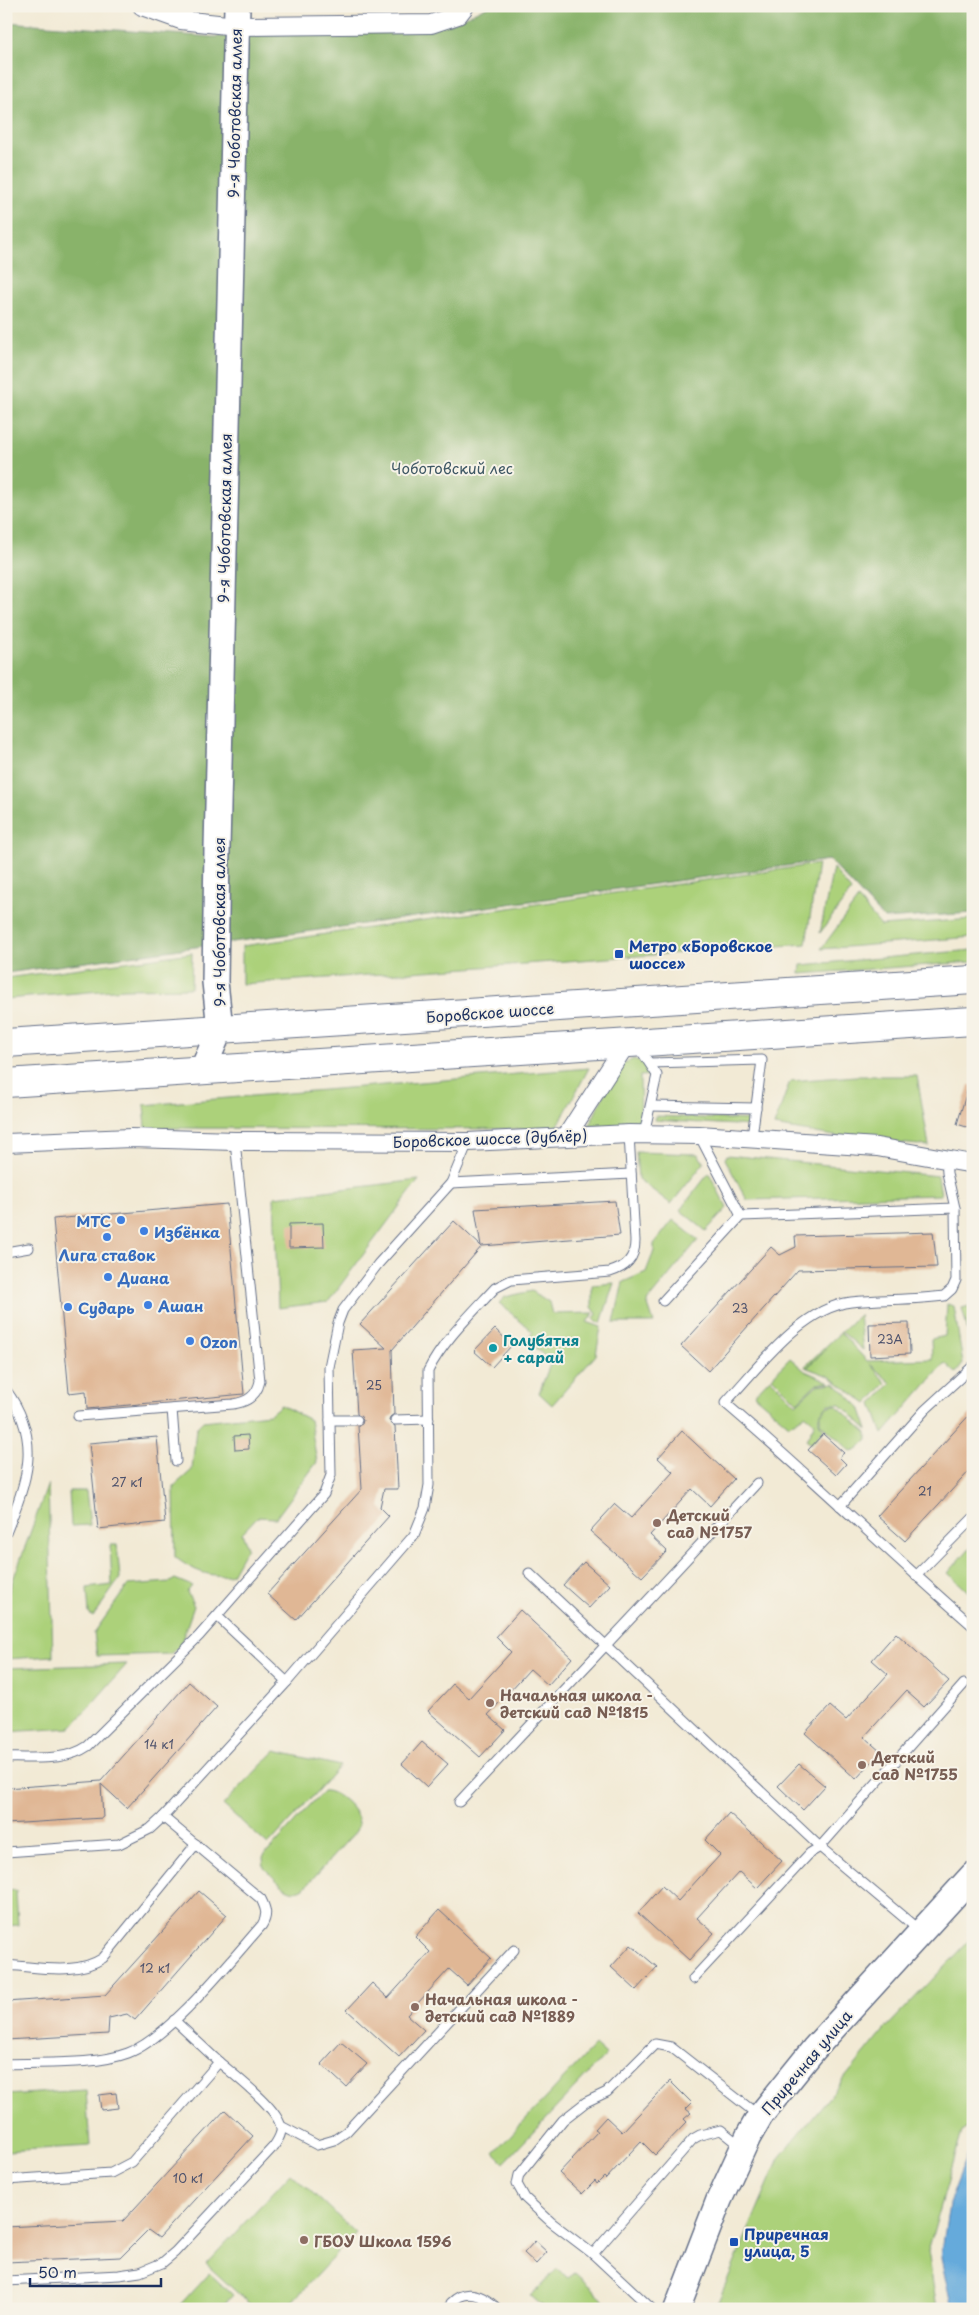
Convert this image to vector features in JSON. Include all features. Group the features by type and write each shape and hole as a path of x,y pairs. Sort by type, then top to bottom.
{"main road":[{"name":"Боровское шоссе","path":"6,1043 973,980"},
{"path":"6,1083 203,1070 637,1050 973,1020"}],"street":[{"path":"142,6 181,20 236,16 430,24 458,15 465,6"},
{"name":"9-я Чоботовская аллея","path":"220,1029 215,982 217,848 236,16"},
{"path":"203,1070 220,1029"},
{"path":"566,1137 637,1050"},
{"name":"Боровское шоссе (дублёр)","path":"6,1143 131,1138 234,1141 468,1142 636,1134 699,1135 752,1137 877,1147 973,1164"},
{"name":"Приречная улица","path":"677,2309 716,2207 743,2147 760,2116 814,2049 973,1875"}],"lane":[{"path":"6,1852 119,1844 150,1829 164,1817 287,1682 414,1535 425,1508 429,1490 426,1380 432,1361 495,1288 511,1280 610,1272 621,1269 629,1262 635,1250 631,1174 636,1134 651,1106 656,1075 637,1050"},
{"path":"637,1050 762,1060 752,1137"},
{"path":"651,1106 756,1108"},
{"path":"699,1135 740,1216"},
{"path":"78,1416 244,1403 250,1399 259,1386 234,1141"},
{"path":"6,1758 67,1755 80,1752 88,1746 217,1616 328,1489 331,1476 329,1367 338,1323 343,1310 378,1264 451,1183 468,1142"},
{"path":"946,1159 947,1173 956,1208 956,1280 952,1288 944,1296 850,1302 821,1311 800,1324 725,1403 784,1453 916,1576 973,1626"},
{"path":"451,1183 631,1174"},
{"path":"663,1301 740,1216 956,1208"},
{"path":"6,1252 29,1248"},
{"path":"840,1506 925,1410 973,1366"},
{"path":"6,1390 23,1418 29,1443 24,1489 6,1533"},
{"path":"172,1409 176,1462"},
{"path":"394,1420 428,1419"},
{"path":"330,1420 357,1420"},
{"path":"459,1802 607,1646 756,1483"},
{"path":"916,1576 973,1518"},
{"path":"529,1573 820,1847 920,1931"},
{"path":"217,1616 287,1682"},
{"path":"693,1979 810,1853 820,1847 964,1684"},
{"path":"6,2064 98,2059 120,2056 140,2047 174,2020 227,1964 266,1917 266,1907 262,1899 164,1817"},
{"path":"6,1965 76,1969 94,1964 102,1958 196,1844"},
{"path":"281,2126 317,2145 334,2140 346,2132 514,1950"},
{"path":"6,2281 119,2275 140,2272 162,2263 175,2252 274,2146 281,2133 281,2126 276,2114 174,2020"},
{"path":"652,2309 593,2254 550,2222 525,2198 517,2184 519,2175 563,2120 586,2102 608,2092 650,2047 660,2044 671,2047 760,2116"},
{"path":"6,2180 111,2173 125,2167 163,2128 220,2062"},
{"path":"593,2254 693,2139 700,2135 721,2130 743,2147"},
{"path":"451,2303 464,2294 473,2294 498,2309"}],"green space":[{"name":"Чоботовский лес","path":"488,6 973,6 973,913 884,919 829,860 6,973 6,22 213,37 448,25"},
{"path":"818,864 806,944 242,984 242,946"},
{"path":"833,868 851,891 820,933"},
{"path":"858,899 881,926 973,919 973,937 821,949"},
{"path":"973,950 973,962 800,974 801,965"},
{"path":"192,953 191,988 125,989 6,999 6,978"},
{"path":"634,1059 645,1064 652,1075 640,1076 641,1126 589,1126 616,1070 624,1063"},
{"path":"589,1068 556,1129 146,1128 144,1105"},
{"path":"856,1076 917,1076 929,1146 846,1138 774,1126 790,1081"},
{"path":"655,1116 753,1120 751,1126 654,1120"},
{"path":"636,1152 698,1154 704,1163 671,1204 638,1179"},
{"path":"727,1155 938,1176 941,1195 747,1200 725,1159"},
{"path":"709,1173 727,1208 706,1231 680,1210"},
{"path":"419,1180 328,1302 278,1308 274,1197"},
{"path":"673,1220 698,1240 647,1302 654,1323 614,1323 623,1282 646,1272 654,1251 654,1244"},
{"path":"614,1283 601,1323 593,1319 597,1314 592,1307 592,1285"},
{"path":"532,1291 549,1302 552,1314 594,1313 587,1322 601,1327 596,1355 552,1405 539,1393 551,1362 527,1340 533,1332 499,1303 505,1297"},
{"path":"947,1304 954,1306 963,1364 956,1373 945,1363 883,1434 872,1404 891,1383 870,1364 886,1383 867,1404 829,1376 807,1368 826,1349 806,1368 805,1366 859,1315 863,1350 841,1333 867,1361 932,1359 931,1339 945,1336"},
{"path":"973,1305 973,1351 962,1308"},
{"path":"790,1358 805,1371 830,1382 816,1384 797,1402 772,1377"},
{"path":"770,1378 796,1404 817,1385 835,1383 860,1407 868,1430 840,1404 828,1404 819,1415 819,1423 824,1429 811,1444 806,1440 815,1423 805,1415 789,1425 754,1395"},
{"path":"281,1405 310,1420 317,1462 276,1518 257,1517 242,1533 247,1547 232,1574 209,1574 188,1566 175,1557 174,1486 192,1470 196,1428 203,1421 270,1414"},
{"path":"836,1405 867,1433 867,1440 858,1449 851,1451 820,1423 820,1415 828,1406"},
{"path":"48,1484 53,1656 6,1659 6,1599"},
{"path":"69,1491 86,1491 90,1525 71,1526"},
{"path":"973,1544 973,1596 948,1573"},
{"path":"110,1545 117,1545 120,1578 93,1617 89,1614 87,1588 112,1585"},
{"path":"175,1579 192,1586 187,1592 194,1606 180,1646 170,1654 97,1656 94,1633 128,1585 170,1582"},
{"path":"127,1664 71,1728 6,1732 6,1668"},
{"path":"275,1751 340,1766 268,1845 223,1805"},
{"path":"323,1791 334,1793 346,1802 358,1818 359,1824 356,1831 304,1888 298,1890 288,1889 282,1886 264,1868 263,1857"},
{"path":"16,1890 18,1925 6,1926 6,1891"},
{"path":"973,1937 973,2122 962,2132 928,2251 937,2309 715,2309 779,2158 885,2029"},
{"path":"595,2045 606,2055 504,2163 494,2153"},
{"path":"86,2090 90,2146 6,2151 6,2095"},
{"path":"291,2173 356,2233 285,2309 255,2309 206,2264"},
{"path":"557,2269 568,2278 575,2273 609,2304 604,2309 546,2309 531,2296"},
{"path":"209,2273 233,2295 220,2309 176,2309"}],"water":[{"path":"973,2141 973,2309 952,2309 941,2257 949,2204"}],"building":[{"path":"969,1085 973,1085 973,1129 957,1124"},
{"path":"615,1201 620,1235 482,1246 392,1350 394,1414 390,1417 389,1421 395,1426 398,1489 384,1489 380,1507 389,1516 296,1620 267,1594 362,1489 358,1426 362,1424 363,1420 357,1414 353,1350 386,1348 360,1324 454,1221 481,1246 475,1209"},
{"name":"Ашан","path":"227,1204 244,1394 87,1409 86,1391 69,1393 53,1219"},
{"path":"323,1223 324,1247 289,1248 289,1224"},
{"path":"933,1232 937,1267 798,1270 708,1371 681,1346 771,1247 780,1255 796,1247 795,1236"},
{"path":"909,1323 910,1354 870,1356 869,1324"},
{"name":"Голубятня + сарай","path":"495,1329 512,1345 492,1367 474,1351"},
{"path":"973,1411 973,1467 905,1541 877,1516"},
{"path":"682,1431 734,1479 710,1506 692,1489 650,1535 667,1551 642,1577 590,1531 615,1504 631,1518 673,1472 658,1458"},
{"path":"823,1434 844,1453 839,1457 846,1464 836,1475 808,1450"},
{"path":"248,1435 249,1449 235,1450 234,1436"},
{"path":"157,1437 165,1522 98,1529 89,1443"},
{"path":"584,1562 610,1585 589,1608 563,1585"},
{"path":"520,1610 572,1658 548,1685 530,1669 488,1715 505,1730 480,1757 428,1711 453,1684 469,1698 511,1652 496,1637"},
{"path":"896,1633 949,1681 924,1707 906,1691 864,1737 881,1752 856,1779 805,1733 830,1706 846,1720 888,1674 872,1660"},
{"path":"189,1682 217,1707 127,1808 101,1784 103,1818 6,1824 6,1788 101,1781"},
{"path":"422,1742 448,1764 427,1787 402,1764"},
{"path":"799,1764 825,1786 803,1810 778,1786"},
{"path":"729,1813 782,1861 757,1888 739,1872 697,1918 714,1933 689,1960 638,1913 662,1886 678,1901 720,1855 705,1840"},
{"path":"199,1891 227,1915 135,2020 127,2014 109,2018 108,2034 6,2040 6,2002 105,1995"},
{"path":"439,1910 491,1958 467,1985 449,1969 407,2015 424,2030 399,2057 347,2010 372,1983 388,1998 430,1952 415,1937"},
{"path":"631,1945 657,1967 636,1990 611,1967"},
{"path":"341,2042 367,2064 346,2087 321,2064"},
{"path":"670,2081 692,2103 686,2109 691,2113 684,2119 687,2122 655,2155 641,2141 606,2179 604,2177 597,2184 595,2181 582,2194 559,2173 598,2131 595,2129 606,2117 622,2132"},
{"path":"116,2093 118,2108 101,2110 99,2095"},
{"path":"225,2110 253,2136 159,2238 148,2230 121,2257 6,2262 6,2227 123,2221"},
{"path":"535,2241 547,2252 536,2264 524,2253"}],"place":[{"name":"Метро «Боровское шоссе»","path":"619,954"},
{"name":"МТС","path":"121,1220"},
{"name":"Избёнка","path":"144,1231"},
{"name":"Лига ставок","path":"107,1237"},
{"name":"Диана","path":"108,1277"},
{"name":"Ашан","path":"148,1305"},
{"name":"Сударь","path":"68,1307"},
{"name":"Ozon","path":"190,1341"},
{"name":"Голубятня + сарай","path":"493,1348"},
{"name":"Детский сад №1757","path":"657,1523"},
{"name":"Начальная школа - детский сад №1815","path":"490,1703"},
{"name":"Детский сад №1755","path":"862,1765"},
{"name":"Начальная школа - детский сад №1889","path":"415,2007"},
{"name":"ГБОУ Школа 1596","path":"304,2240"},
{"name":"Приречная улица, 5","path":"734,2242"}]}
